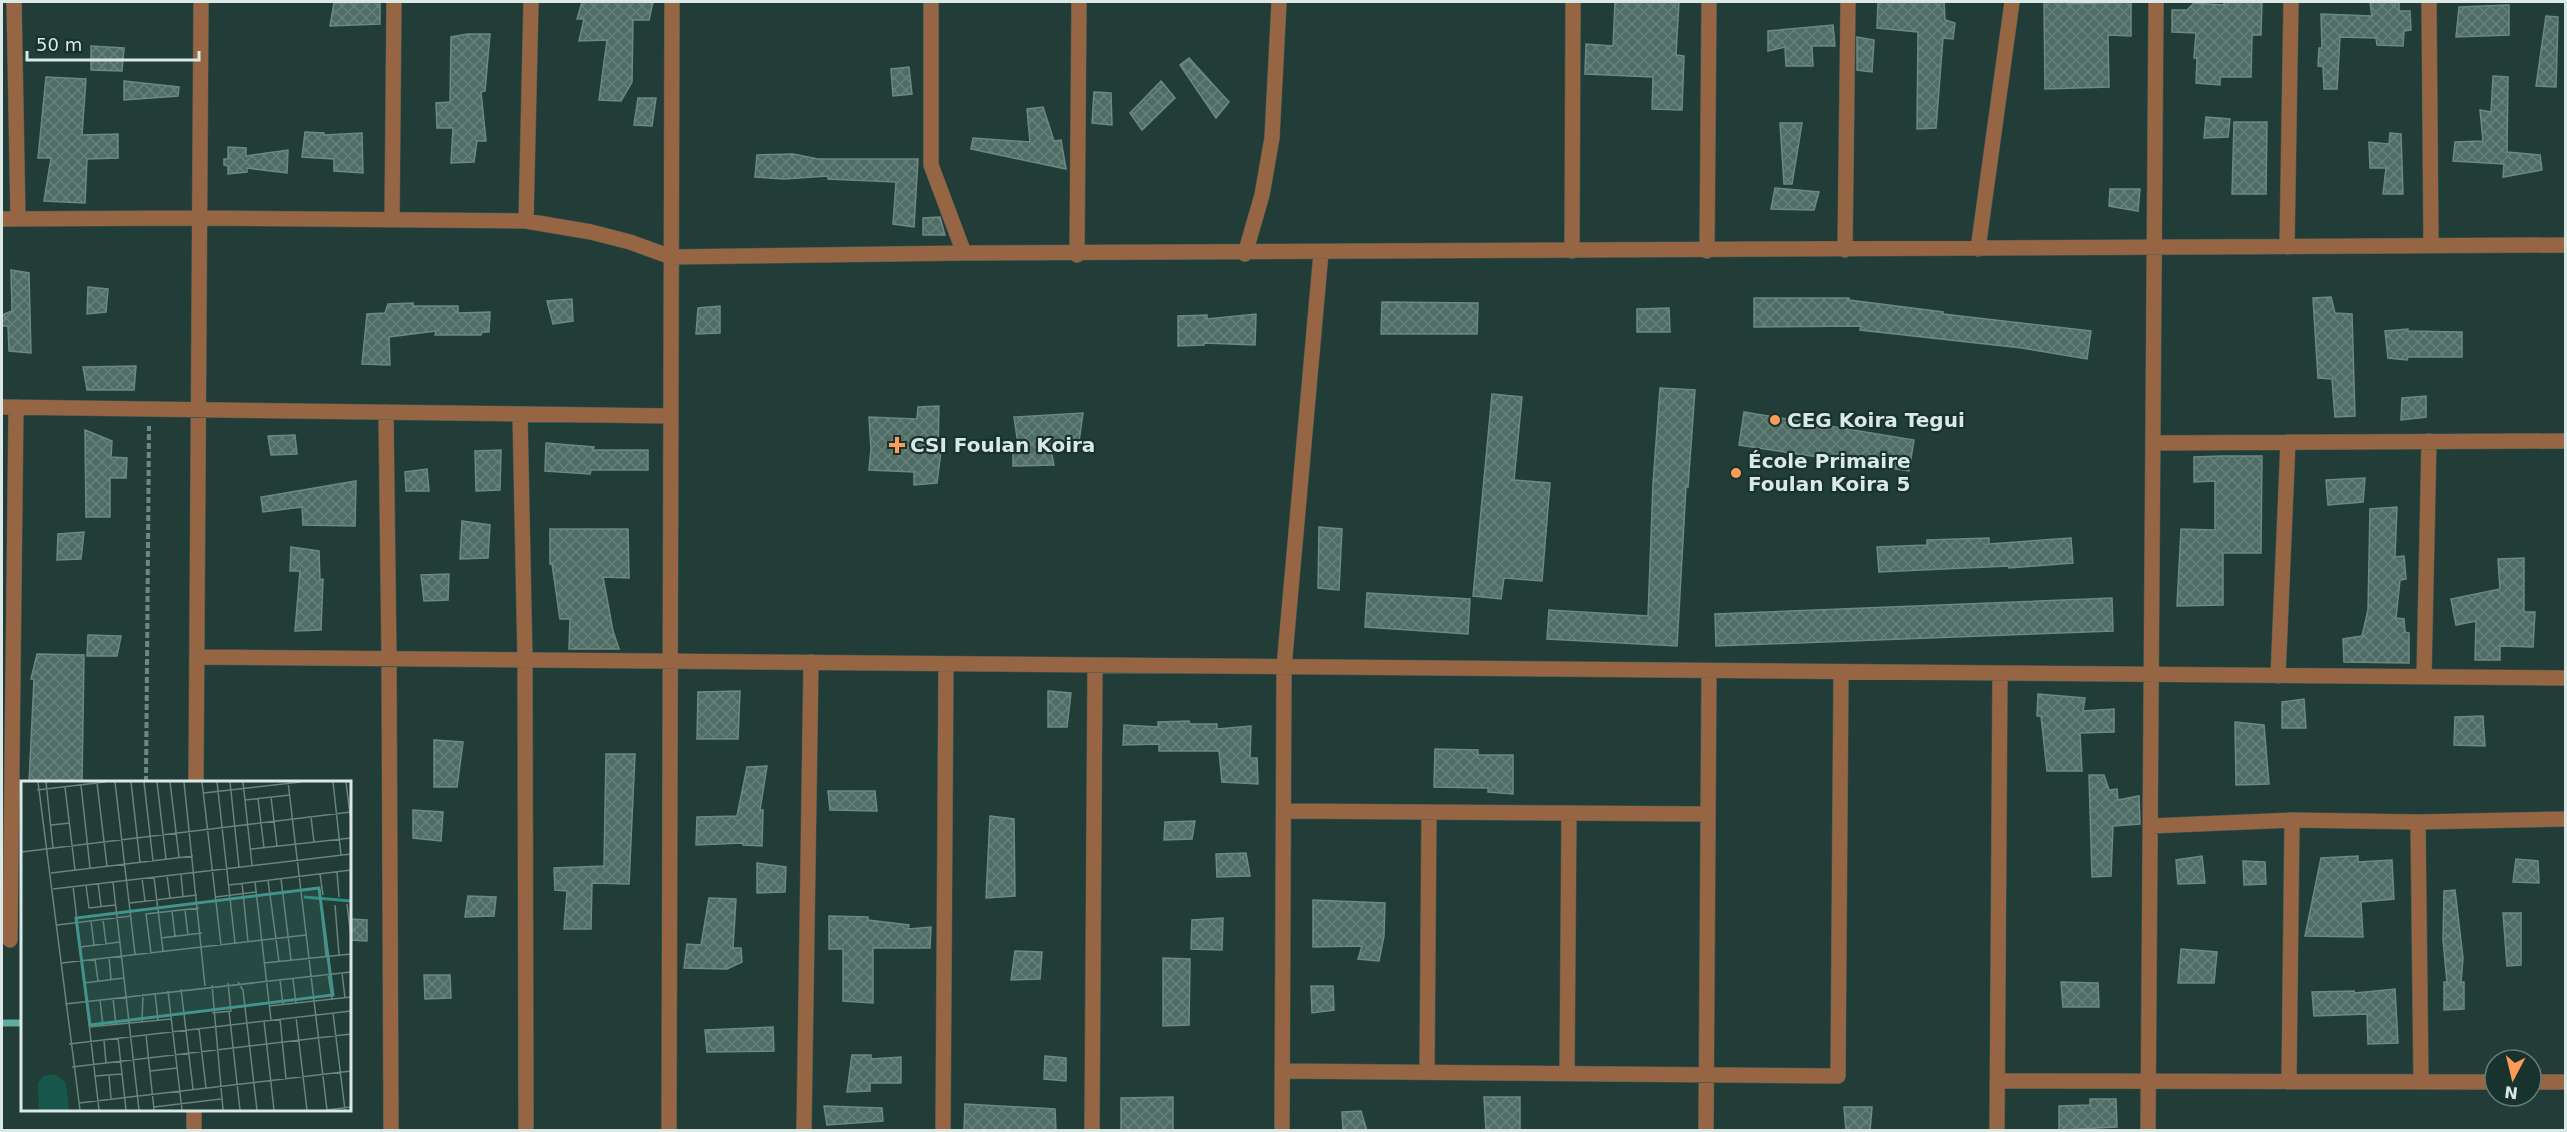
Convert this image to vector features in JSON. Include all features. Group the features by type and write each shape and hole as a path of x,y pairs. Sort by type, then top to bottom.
{"street":[{"path":"14,2 18,219"},
{"path":"196,781 201,2"},
{"path":"392,220 394,2"},
{"path":"526,221 531,2"},
{"path":"669,1131 672,2"},
{"path":"931,2 931,165 964,254"},
{"path":"1077,255 1079,2"},
{"path":"1245,254 1262,195 1272,138 1279,2"},
{"path":"1572,251 1573,2"},
{"path":"1707,251 1709,2"},
{"path":"1845,250 1848,2"},
{"path":"1978,249 2012,2"},
{"path":"2148,1131 2156,2"},
{"path":"2287,247 2291,2"},
{"path":"2429,2 2431,246"},
{"path":"2,219 526,221 591,232 630,242 671,257 2565,245"},
{"path":"1282,1131 1284,667 1321,253"},
{"path":"10,940 9,407 671,416"},
{"path":"386,412 391,1131"},
{"path":"520,414 525,660 526,1131"},
{"path":"2424,677 2430,441"},
{"path":"2153,443 2565,441"},
{"path":"2278,676 2288,442"},
{"path":"197,657 2565,678"},
{"path":"804,1131 811,662"},
{"path":"943,1131 946,664"},
{"path":"1092,1131 1095,665"},
{"path":"1706,1131 1709,670"},
{"path":"1282,1071 1838,1076 1841,672"},
{"path":"1997,1131 2000,673"},
{"path":"1284,811 1708,814"},
{"path":"1427,1072 1429,812"},
{"path":"1567,1074 1569,813"},
{"path":"2150,826 2292,820 2418,822 2565,819"},
{"path":"2289,1082 2292,820"},
{"path":"2418,822 2421,1082"},
{"path":"1997,1082 2483,1082"},
{"path":"2543,1082 2565,1082"},
{"path":"194,1111 194,1131"}],"path":[{"path":"146,781 149,409"}],"building":[{"path":"380,2 380,24 330,26 334,3"},
{"path":"582,2 653,2 649,20 633,20 632,82 621,101 599,100 607,40 579,41 584,19 577,19"},
{"path":"1615,2 1679,2 1676,55 1684,56 1682,110 1652,109 1653,77 1585,74 1586,44 1613,46"},
{"path":"1878,2 1944,2 1945,20 1955,23 1953,39 1943,38 1936,128 1917,129 1918,32 1877,28"},
{"path":"2044,2 2068,2 2067,4 2131,2 2131,36 2108,35 2109,87 2045,89"},
{"path":"2224,2 2262,2 2261,35 2252,35 2251,77 2220,77 2220,85 2196,83 2197,58 2194,58 2196,33 2172,32 2172,10 2187,10 2194,3 2224,5"},
{"path":"2370,2 2399,2 2399,11 2410,11 2411,30 2404,31 2403,46 2377,45 2376,38 2340,37 2337,89 2324,89 2323,67 2318,66 2319,48 2322,48 2321,14 2372,16"},
{"path":"2509,5 2509,35 2456,37 2459,7"},
{"path":"2546,16 2558,17 2556,87 2536,86"},
{"path":"1833,25 1835,46 1812,46 1813,66 1786,66 1785,47 1768,51 1768,31"},
{"path":"490,34 485,91 481,92 486,141 477,141 474,162 451,163 453,128 437,128 436,103 450,102 451,37"},
{"path":"1857,37 1874,40 1872,72 1857,70"},
{"path":"91,46 124,48 122,71 91,70"},
{"path":"1189,58 1229,102 1216,118 1180,65"},
{"path":"909,67 912,94 893,96 891,69"},
{"path":"2493,76 2508,77 2507,152 2540,155 2542,170 2503,177 2504,164 2453,161 2455,142 2483,141 2480,110 2491,112"},
{"path":"46,77 86,79 82,135 118,134 118,158 87,159 85,203 44,201 51,158 38,158"},
{"path":"124,81 179,87 178,96 124,100"},
{"path":"1161,81 1175,98 1142,130 1130,113"},
{"path":"1094,92 1111,93 1112,125 1092,123"},
{"path":"638,98 656,98 652,126 634,125"},
{"path":"1043,107 1054,141 1061,140 1066,169 971,149 973,138 1030,142 1027,109"},
{"path":"2206,117 2230,119 2228,137 2204,138"},
{"path":"2234,122 2267,122 2266,194 2232,194"},
{"path":"1780,123 1802,123 1792,184 1784,184"},
{"path":"305,132 324,133 324,135 362,133 363,173 334,171 334,159 302,157"},
{"path":"2390,133 2401,134 2403,194 2383,194 2386,168 2370,168 2369,142 2389,144"},
{"path":"228,147 246,148 246,156 288,150 287,173 247,168 247,172 228,174 228,166 224,165 224,159 228,159"},
{"path":"793,154 818,159 918,159 914,227 893,224 896,182 828,179 828,176 784,179 755,177 757,155"},
{"path":"1775,188 1819,192 1814,210 1771,209"},
{"path":"2110,189 2140,189 2138,211 2109,206"},
{"path":"940,217 945,235 923,235 923,218"},
{"path":"11,270 29,273 31,353 9,351 8,326 2,326 2,315 12,311"},
{"path":"88,287 108,289 106,312 87,314"},
{"path":"2331,297 2335,313 2352,314 2355,416 2335,417 2332,379 2318,378 2313,298"},
{"path":"1754,298 1849,298 1849,300 1943,312 1943,314 2091,331 2087,359 2022,348 1860,330 1861,326 1754,327"},
{"path":"572,299 573,321 553,324 547,301"},
{"path":"1382,302 1478,303 1477,334 1381,334"},
{"path":"413,303 413,306 458,306 458,313 490,312 489,332 482,332 481,335 435,335 436,331 389,337 390,365 362,364 367,314 385,313 388,304"},
{"path":"720,306 720,333 696,334 698,308"},
{"path":"1669,308 1670,332 1637,332 1637,309"},
{"path":"1256,314 1255,345 1204,343 1204,345 1178,346 1178,316 1207,315 1207,319"},
{"path":"2408,329 2408,331 2462,332 2462,357 2408,357 2407,360 2388,358 2385,331"},
{"path":"136,366 134,390 87,390 83,367"},
{"path":"1660,388 1695,390 1688,487 1686,487 1677,646 1547,639 1549,610 1648,616 1653,484"},
{"path":"1492,394 1522,397 1514,480 1550,483 1542,581 1504,578 1501,599 1473,596"},
{"path":"2426,396 2426,417 2401,420 2402,398"},
{"path":"939,406 938,451 941,451 937,483 914,485 914,472 869,470 871,449 869,417 917,419 918,407"},
{"path":"1744,412 1914,440 1909,471 1739,445"},
{"path":"1083,413 1078,449 1051,450 1054,465 1013,466 1013,445 1018,444 1014,417"},
{"path":"85,430 112,441 111,457 127,458 126,478 110,478 110,517 86,517"},
{"path":"295,435 297,454 271,455 268,436"},
{"path":"546,443 594,447 593,450 648,450 648,470 591,470 590,474 545,471"},
{"path":"501,450 500,490 476,491 475,451"},
{"path":"2262,456 2261,553 2223,553 2223,605 2177,606 2181,529 2215,530 2215,481 2194,482 2194,457"},
{"path":"427,469 429,491 406,491 405,472"},
{"path":"2365,478 2363,502 2328,505 2326,480"},
{"path":"356,481 355,526 303,525 302,507 263,512 261,497"},
{"path":"2397,507 2395,557 2404,556 2406,579 2400,580 2396,618 2404,619 2405,632 2409,633 2409,663 2344,662 2343,639 2362,636 2368,610 2370,509"},
{"path":"462,521 490,525 488,558 460,559"},
{"path":"1319,527 1342,529 1339,590 1318,588"},
{"path":"550,529 628,529 629,578 603,577 613,631 619,649 569,649 570,619 560,619 552,564 550,564"},
{"path":"84,532 81,559 57,560 58,534"},
{"path":"1989,538 1989,544 2071,538 2073,563 2009,568 2009,566 1879,572 1877,547 1927,545 1927,540"},
{"path":"291,547 319,551 320,580 323,579 321,630 295,631 300,571 290,571"},
{"path":"2524,558 2524,612 2535,612 2533,647 2500,646 2500,660 2475,660 2476,621 2456,625 2451,599 2500,589 2498,559"},
{"path":"449,574 448,600 424,601 421,575"},
{"path":"1367,593 1470,599 1468,634 1365,627"},
{"path":"2112,598 2113,631 1716,646 1715,614"},
{"path":"88,635 121,636 117,656 87,656"},
{"path":"37,654 84,655 82,781 29,781 34,679 31,679"},
{"path":"740,691 738,739 697,739 698,692"},
{"path":"1048,691 1071,693 1067,727 1048,727"},
{"path":"2038,694 2085,698 2083,711 2114,709 2114,732 2080,733 2082,771 2047,771 2041,716 2037,716"},
{"path":"2304,699 2306,728 2282,728 2282,702"},
{"path":"2483,716 2485,746 2454,745 2455,717"},
{"path":"1189,721 1190,724 1217,724 1217,729 1251,726 1250,758 1257,758 1258,784 1222,782 1219,751 1159,751 1159,744 1123,745 1124,725 1158,727 1158,722"},
{"path":"2235,722 2264,725 2269,784 2236,785"},
{"path":"434,740 463,742 457,787 434,787"},
{"path":"1435,749 1478,750 1478,755 1513,755 1513,794 1488,792 1488,788 1434,787"},
{"path":"606,754 635,754 629,884 592,883 591,929 564,929 567,891 555,890 554,868 604,866"},
{"path":"767,766 760,810 763,810 762,846 743,845 743,843 696,845 697,817 737,816 747,767"},
{"path":"2089,775 2104,775 2109,790 2117,789 2118,800 2139,796 2140,824 2113,826 2111,876 2092,877"},
{"path":"828,791 875,791 877,811 830,810"},
{"path":"413,810 443,812 441,841 413,838"},
{"path":"990,816 1014,819 1015,896 986,898"},
{"path":"1195,821 1192,839 1164,840 1165,822"},
{"path":"1246,853 1250,876 1217,877 1216,854"},
{"path":"2202,856 2205,883 2178,884 2176,860"},
{"path":"2358,856 2358,862 2392,860 2394,899 2361,902 2363,937 2305,936 2321,858"},
{"path":"2516,859 2538,861 2539,883 2513,882"},
{"path":"2243,861 2265,862 2266,884 2244,885"},
{"path":"757,863 786,867 785,892 757,893"},
{"path":"2455,890 2463,958 2461,982 2464,982 2464,1009 2444,1010 2444,982 2447,982 2443,940 2444,891"},
{"path":"468,896 496,897 494,916 465,917"},
{"path":"709,898 736,899 733,948 741,948 742,962 727,969 684,968 687,944 701,945"},
{"path":"1313,900 1385,903 1384,936 1379,961 1358,959 1362,946 1313,947"},
{"path":"2503,913 2521,913 2521,965 2507,966"},
{"path":"829,916 868,917 868,920 909,925 908,929 931,927 930,948 873,948 873,1003 843,1001 843,949 829,949"},
{"path":"1223,918 1222,950 1191,949 1192,920"},
{"path":"351,919 367,920 367,941 351,940"},
{"path":"2181,949 2217,952 2214,983 2178,983"},
{"path":"1015,951 1042,952 1040,979 1011,980"},
{"path":"1163,958 1190,959 1189,1025 1163,1026"},
{"path":"424,975 450,975 451,998 425,999"},
{"path":"2061,982 2098,983 2099,1007 2063,1007"},
{"path":"1311,986 1333,986 1334,1010 1312,1013"},
{"path":"2395,989 2398,1043 2368,1044 2367,1014 2314,1016 2312,992 2354,991 2355,993"},
{"path":"773,1027 774,1051 707,1052 705,1030"},
{"path":"852,1055 871,1055 871,1059 901,1057 901,1083 870,1083 870,1091 847,1092"},
{"path":"1045,1056 1066,1058 1066,1081 1044,1079"},
{"path":"1173,1097 1173,1131 1121,1131 1121,1098"},
{"path":"1484,1097 1520,1097 1520,1131 1486,1131"},
{"path":"2090,1099 2116,1099 2117,1127 2059,1130 2059,1106 2090,1105"},
{"path":"965,1104 1055,1109 1056,1131 964,1131"},
{"path":"824,1106 882,1108 883,1121 827,1125"},
{"path":"1844,1107 1872,1107 1870,1131 1846,1131"},
{"path":"1361,1111 1367,1131 1343,1131 1342,1112"}],"waterway":[{"path":"2,1023 21,1023"}],"place":[{"name":"CEG Koira Tegui","path":"1775,420"},
{"name":"CSI Foulan Koira","path":"897,445"},
{"name":"École Primaire Foulan Koira 5","path":"1736,473"}]}
